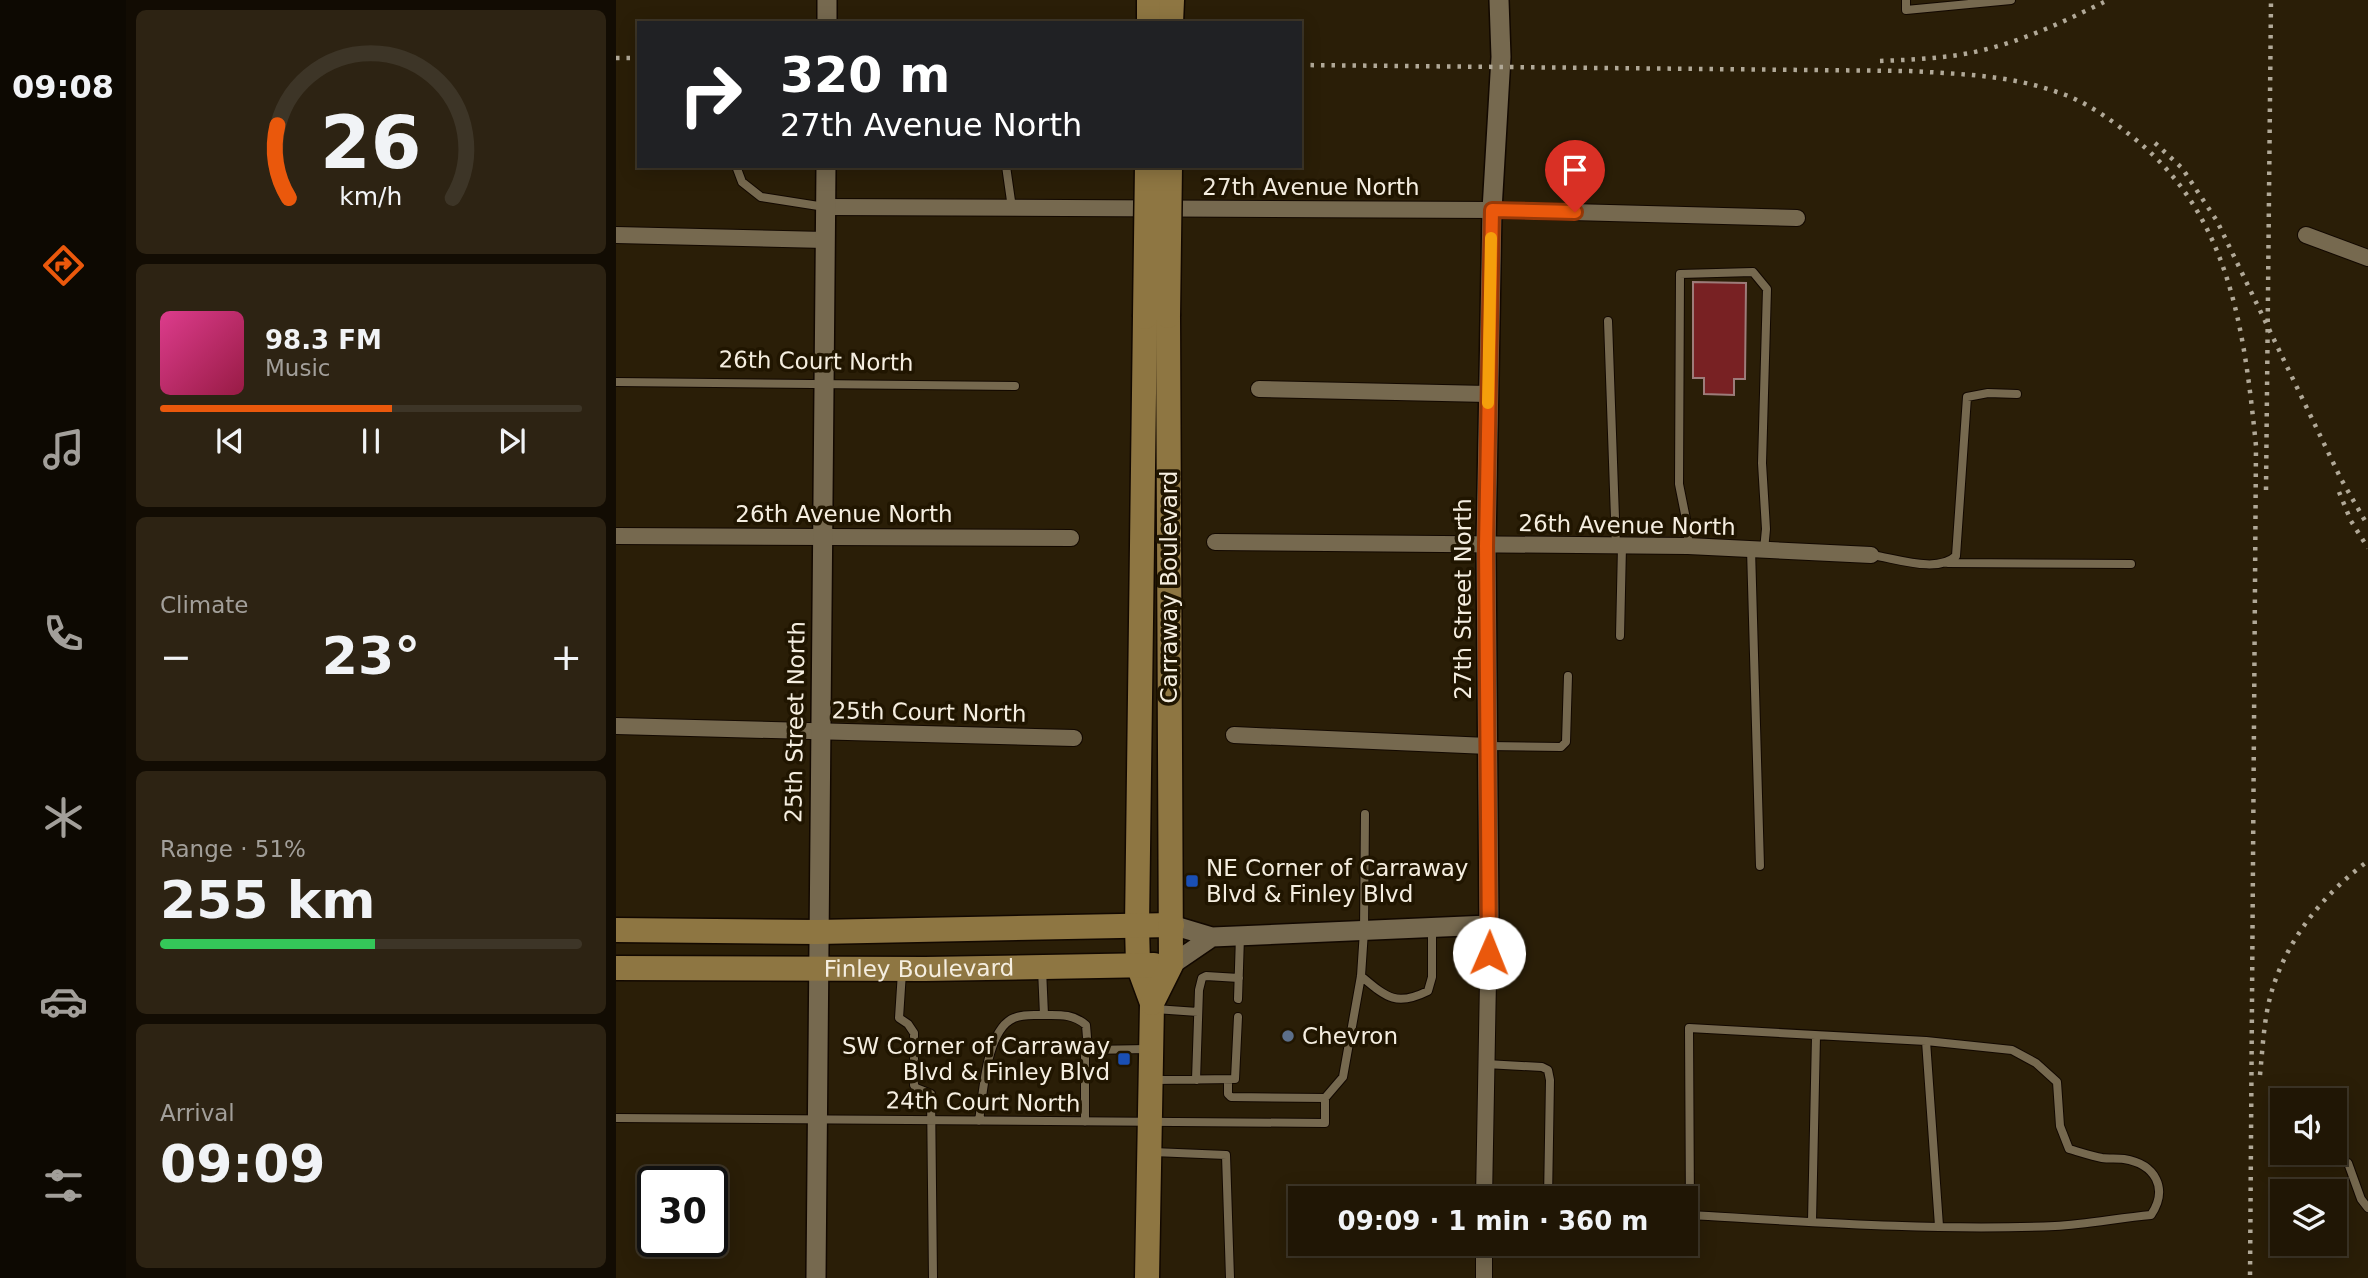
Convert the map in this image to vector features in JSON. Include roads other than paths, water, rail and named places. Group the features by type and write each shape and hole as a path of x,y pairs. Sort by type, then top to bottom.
{"main road":[{"path":"1149,0 1149,21"},
{"path":"1171,21 1172,0"},
{"name":"Carraway Boulevard","path":"1147,168 1157,317 1172,925 1171,965 1152,1006"},
{"name":"Carraway Boulevard","path":"1147,1278 1152,1006 1138,965 1137,926 1157,317 1170,168"},
{"name":"Finley Boulevard","path":"616,930 817,932 1172,925"},
{"name":"Finley Boulevard","path":"616,968 902,969 1171,965"}],"street":[{"path":"827,0 827,21"},
{"name":"27th Street North","path":"1484,1186 1489,925 1486,546 1492,210 1501,57 1499,0"},
{"name":"25th Street North","path":"816,1278 817,932 826,168"},
{"name":"27th Avenue North","path":"825,207 1492,210 1797,218"},
{"path":"2306,234 2368,258"},
{"path":"616,235 825,240"},
{"path":"1259,389 1488,394"},
{"name":"26th Avenue North","path":"616,536 1071,538"},
{"name":"26th Avenue North","path":"1214,542 1688,546 1871,555"},
{"name":"25th Court North","path":"616,726 1074,738"},
{"path":"1234,735 1488,746"},
{"name":"Finley Boulevard","path":"1172,925 1212,937 1489,925"},
{"path":"1171,965 1212,937"},
{"path":"1484,1256 1484,1278"}],"lane":[{"path":"1906,0 1906,10 2011,0"},
{"path":"737,168 742,182 761,197 825,207"},
{"path":"1006,168 1012,208"},
{"path":"1688,546 1688,528 1679,484 1680,274 1753,272 1767,289 1762,463 1766,529 1758,549 1760,866"},
{"path":"1608,321 1619,546 1620,636"},
{"name":"26th Court North","path":"616,382 1015,386"},
{"path":"1948,563 1956,556 1967,397 1988,393 2017,394"},
{"path":"1871,555 1931,566 1948,563 2131,564"},
{"path":"1488,746 1561,747 1566,742 1568,676"},
{"path":"1228,1080 1228,1094 1231,1097 1325,1098 1343,1077 1361,976 1365,814"},
{"path":"1361,976 1384,996 1414,999 1428,991 1432,977 1432,928"},
{"path":"1238,999 1240,936"},
{"path":"1041,967 1044,1015"},
{"path":"902,969 899,1018 908,1024 914,1033 914,1085 931,1094 933,1278"},
{"path":"1196,1080 1202,978 1239,978"},
{"path":"1152,1006 1198,1012"},
{"path":"979,1121 990,1055 998,1031 1013,1018 1044,1015 1077,1017 1086,1025 1088,1050 1084,1061 1084,1122"},
{"path":"1151,1080 1234,1079 1238,1017"},
{"path":"1687,1186 1689,1028 1926,1041 2012,1050 2036,1063 2057,1082 2060,1126 2069,1149 2144,1166 2153,1174 2161,1190 2159,1203 2151,1214 2057,1226 1940,1226 1698,1216"},
{"path":"1812,1222 1816,1036"},
{"path":"1926,1041 1940,1226"},
{"path":"1088,1050 1151,1049"},
{"path":"1486,1064 1542,1067 1548,1070 1548,1186"},
{"name":"24th Court North","path":"616,1118 1325,1123 1325,1098"},
{"path":"1150,1152 1226,1155 1230,1278"},
{"path":"2348,1163 2361,1199 2368,1208"}],"railway":[{"path":"2266,490 2271,0"},
{"path":"1880,61 1942,57 1991,48 2049,28 2104,2"},
{"path":"616,58 637,58"},
{"path":"1302,65 1910,71 1984,76 2039,86 2067,95 2122,129 2164,166 2190,200 2211,237 2226,276 2245,359 2256,446 2250,1278"},
{"path":"2155,143 2182,168 2217,221 2341,479 2368,526"},
{"path":"2339,492 2351,521 2368,548"},
{"path":"2260,1075 2268,1006 2274,984 2290,948 2324,900 2368,861"}],"place":[{"name":"NE Corner of Carraway Blvd & Finley Blvd","path":"1192,881"},
{"name":"Chevron","path":"1288,1036"},
{"name":"SW Corner of Carraway Blvd & Finley Blvd","path":"1124,1059"}]}
